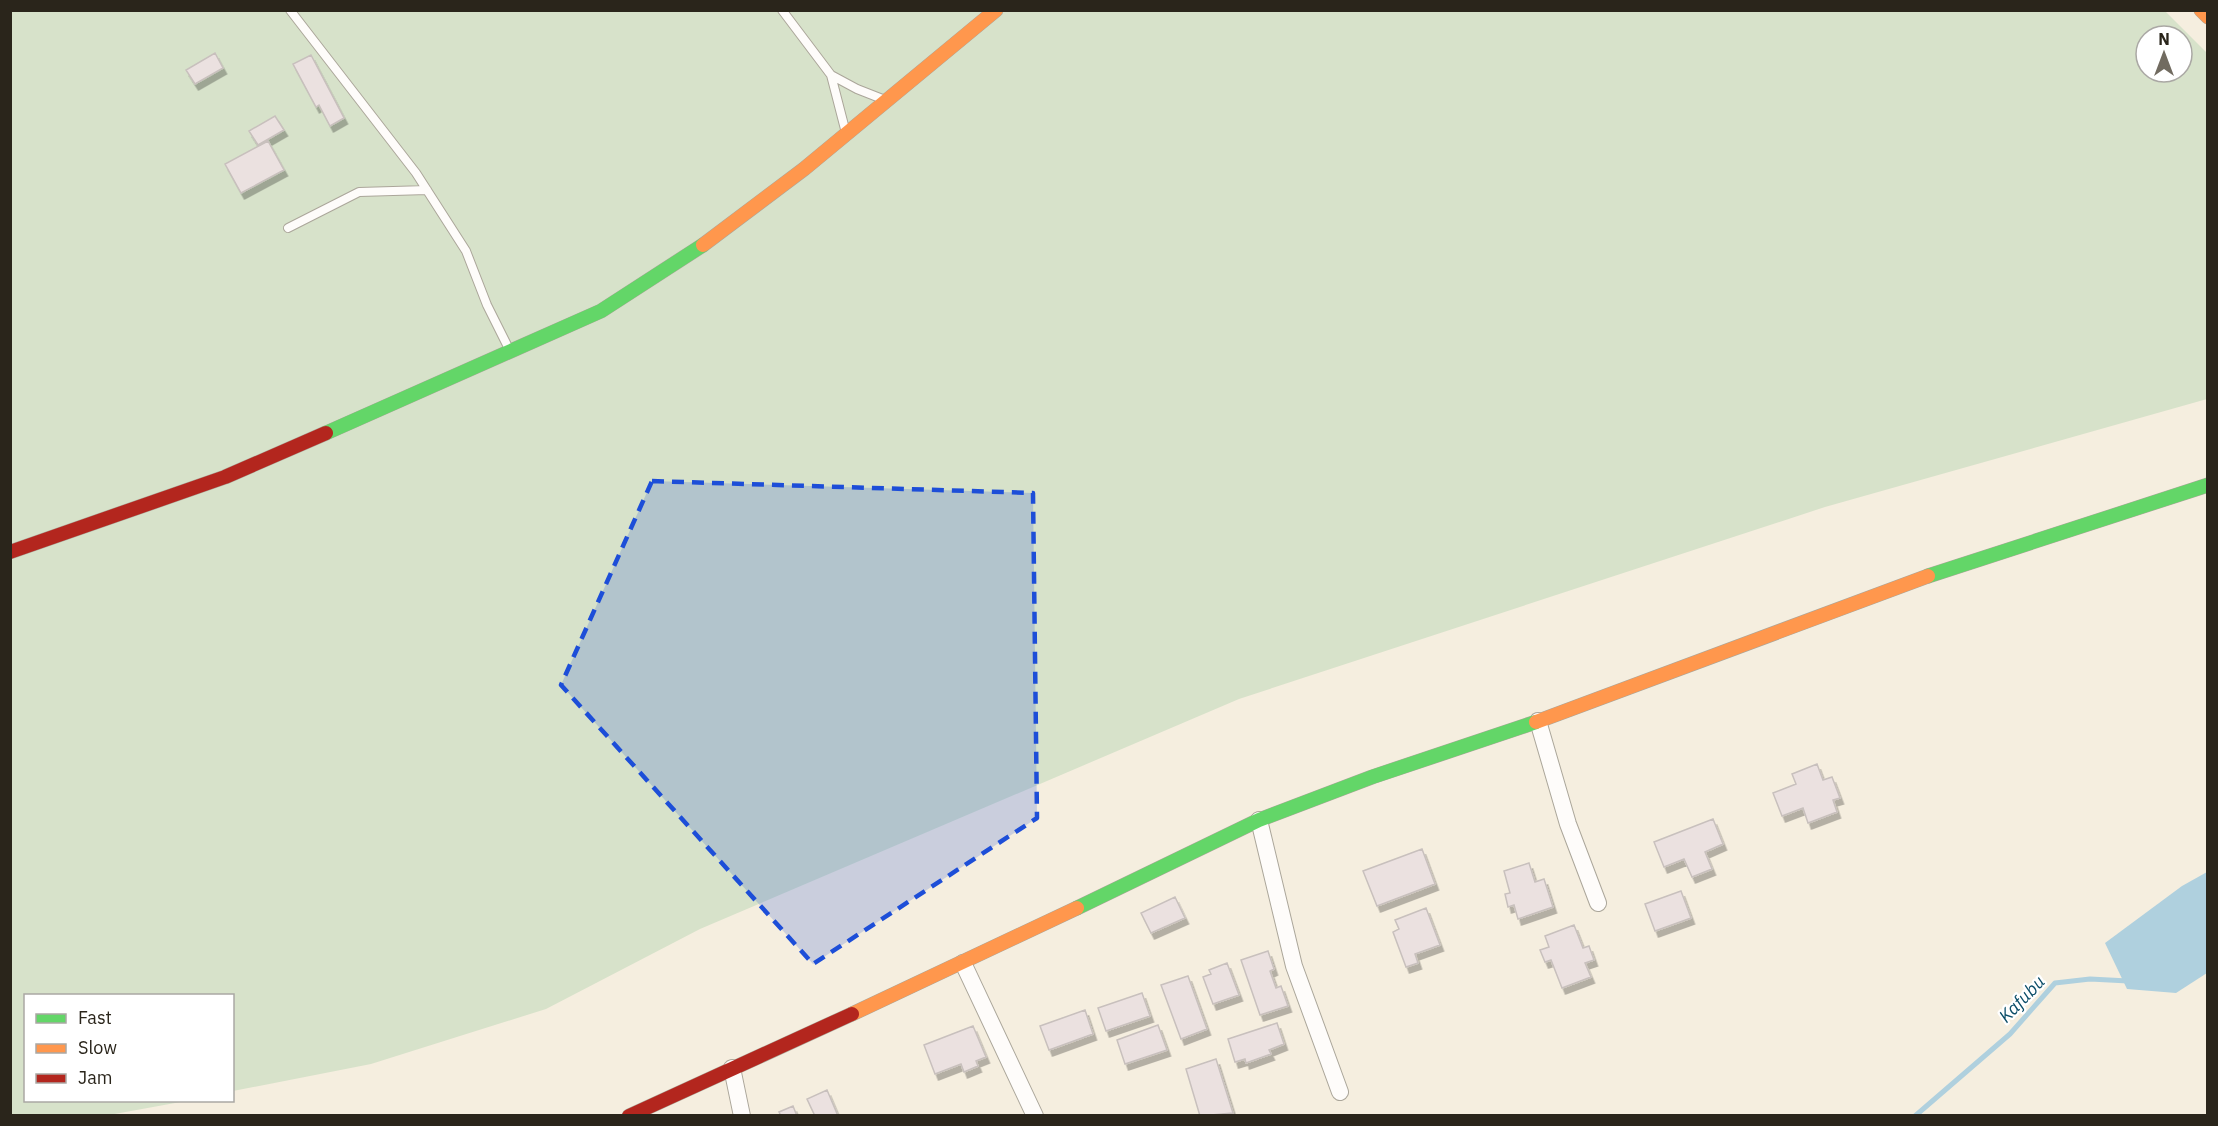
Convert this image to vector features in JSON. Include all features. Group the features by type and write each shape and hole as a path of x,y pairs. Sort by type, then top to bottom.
{"main road":[{"path":"10,552 225,477 601,311 651,281 781,187 996,10"},
{"path":"2201,10 2208,17"},
{"path":"629,1116 963,963 1258,820 1372,777 1538,721 1940,572 2208,485"}],"street":[{"path":"1538,721 1568,824 1598,903"},
{"path":"1258,820 1294,966 1340,1092"},
{"path":"963,963 1035,1116"},
{"path":"732,1068 742,1116"}],"lane":[{"path":"290,10 368,109 427,190 466,251 487,305 510,351"},
{"path":"782,10 831,75 847,133"},
{"path":"831,75 857,89 887,100"},
{"path":"288,228 359,192 427,190"}],"highlighted area":[{"path":"652,481 1033,493 1037,818 813,964 561,685"}],"green space":[{"path":"10,11 2165,11 2178,24 2134,24 2134,84 2194,84 2194,40 2207,53 2207,399 1825,507 1239,699 700,929 546,1009 371,1064 234,1091 234,994 24,994 24,1102 180,1102 109,1115 11,1115"}],"water":[{"path":"2207,872 2207,973 2176,993 2127,989 2105,943 2182,886"}],"building":[{"path":"215,53 223,68 195,84 186,70"},
{"path":"311,55 344,118 330,126 319,105 316,107 293,64"},
{"path":"275,116 284,130 258,145 249,131"},
{"path":"268,141 284,170 241,193 225,164"},
{"path":"1817,764 1823,780 1832,777 1840,798 1833,800 1837,812 1808,823 1803,808 1782,816 1773,793 1796,784 1792,774"},
{"path":"1713,819 1723,844 1705,852 1712,869 1692,877 1684,859 1664,867 1654,842"},
{"path":"1422,849 1435,884 1377,906 1363,871"},
{"path":"1529,863 1535,882 1544,879 1553,907 1518,919 1514,905 1508,907 1505,894 1510,893 1504,871"},
{"path":"1681,891 1691,918 1655,931 1645,904"},
{"path":"1175,897 1185,918 1151,933 1141,913"},
{"path":"1426,908 1440,945 1415,954 1418,963 1406,967 1393,932 1399,929 1395,920"},
{"path":"1574,925 1583,948 1589,946 1594,960 1585,963 1591,977 1562,988 1551,960 1545,962 1540,950 1549,947 1545,936"},
{"path":"1268,951 1274,969 1270,971 1276,988 1281,986 1288,1006 1260,1015 1241,960"},
{"path":"1227,963 1239,995 1213,1004 1203,977 1211,974 1209,970"},
{"path":"1188,976 1207,1029 1181,1039 1161,985"},
{"path":"1142,993 1150,1016 1106,1031 1098,1008"},
{"path":"1085,1010 1093,1034 1049,1050 1040,1026"},
{"path":"1277,1023 1284,1044 1269,1050 1271,1054 1246,1063 1245,1059 1235,1062 1228,1039"},
{"path":"1158,1025 1167,1050 1125,1064 1117,1040"},
{"path":"973,1026 986,1057 976,1061 978,1066 964,1072 961,1064 935,1074 924,1045"},
{"path":"1216,1059 1233,1113 1200,1116 1186,1069"},
{"path":"827,1090 838,1116 815,1116 807,1099"},
{"path":"793,1106 797,1116 781,1116 779,1112"}],"waterway":[{"name":"Kafubu","path":"1915,1116 2010,1034 2055,983 2090,979 2128,981"}],"traffic: fast":[{"path":"326,433 601,311 703,245"},
{"path":"1928,576 2208,485"},
{"path":"1077,908 1259,820 1372,777 1536,722"}],"traffic: slow":[{"path":"703,245 804,169 996,10"},
{"path":"2201,10 2208,17"},
{"path":"1536,722 1928,576"},
{"path":"852,1014 1077,908"}],"traffic: jam":[{"path":"10,552 225,477 326,433"},
{"path":"629,1116 852,1014"}]}
